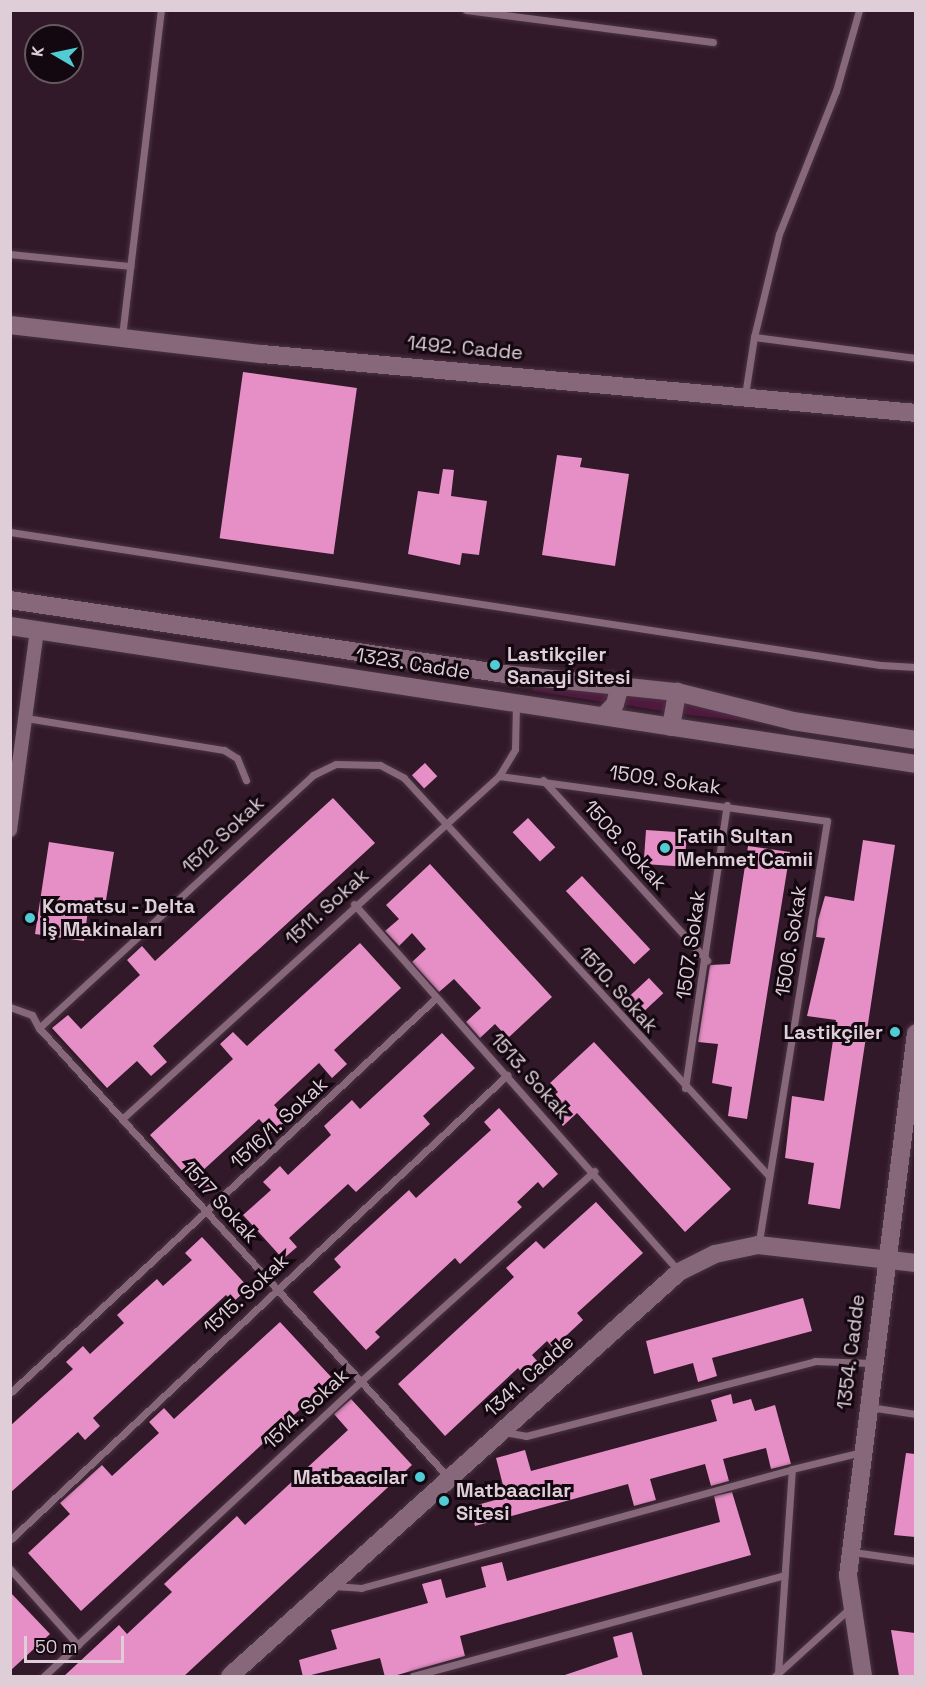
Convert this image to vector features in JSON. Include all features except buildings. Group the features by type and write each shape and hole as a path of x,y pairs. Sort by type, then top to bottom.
{"main road":[{"name":"1492. Cadde","path":"10,325 122,338 915,413"},
{"path":"10,600 520,675 612,682 677,692 793,721 915,740"},
{"name":"1323. Cadde","path":"10,626 908,764"},
{"path":"516,703 520,675"},
{"path":"604,716 615,704 618,693 612,682"},
{"path":"671,727 677,692"},
{"path":"908,764 915,774"},
{"name":"1354. Cadde","path":"863,1677 852,1606 850,1552 915,1033"},
{"name":"1341. Cadde","path":"230,1677 679,1272 715,1254 758,1245 915,1263"}],"street":[{"path":"10,830 38,630"}],"lane":[{"path":"122,338 161,10"},
{"path":"466,10 713,42"},
{"path":"745,396 754,337 779,234 832,102 859,10"},
{"path":"10,254 130,266"},
{"path":"754,337 915,358"},
{"path":"10,532 879,665 915,667"},
{"name":"1511. Sokak","path":"122,1119 354,904 499,776 515,749 516,703"},
{"path":"26,718 224,750 237,758 246,780"},
{"name":"1512 Sokak","path":"39,1028 323,768 361,764 392,769 445,824"},
{"name":"1509. Sokak","path":"499,776 543,780 827,821"},
{"name":"1508. Sokak","path":"543,780 707,960"},
{"name":"1507. Sokak","path":"685,1088 707,960 727,806"},
{"name":"1506. Sokak","path":"758,1245 827,821"},
{"name":"1510. Sokak","path":"445,824 685,1088 769,1176"},
{"name":"1513. Sokak","path":"354,904 436,998 594,1171 679,1272"},
{"name":"1516/1. Sokak","path":"10,1393 436,998"},
{"name":"1517 Sokak","path":"10,1007 32,1015 39,1028 450,1478"},
{"name":"1515. Sokak","path":"10,1540 276,1288 507,1075"},
{"name":"1514. Sokak","path":"44,1677 361,1380 594,1171"},
{"path":"501,1432 526,1436 815,1361 872,1363"},
{"path":"867,1407 915,1414"},
{"path":"331,1586 361,1588 792,1469 862,1452"},
{"path":"776,1675 792,1469"},
{"path":"850,1552 915,1561"},
{"path":"10,1569 78,1644"},
{"path":"413,1677 785,1575"},
{"path":"776,1675 852,1606"}],"shaded area":[{"path":"533,686 611,689 605,702 533,691"},
{"path":"628,690 669,695 669,712 620,704"},
{"path":"685,702 783,725 682,714"}],"place":[{"name":"Lastikçiler Sanayi Sitesi","path":"495,665"},
{"name":"Fatih Sultan Mehmet Camii","path":"665,848"},
{"name":"Komatsu - Delta İş Makinaları","path":"30,918"},
{"name":"Lastikçiler","path":"895,1032"},
{"name":"Matbaacılar","path":"420,1477"},
{"name":"Matbaacılar Sitesi","path":"444,1501"}]}
